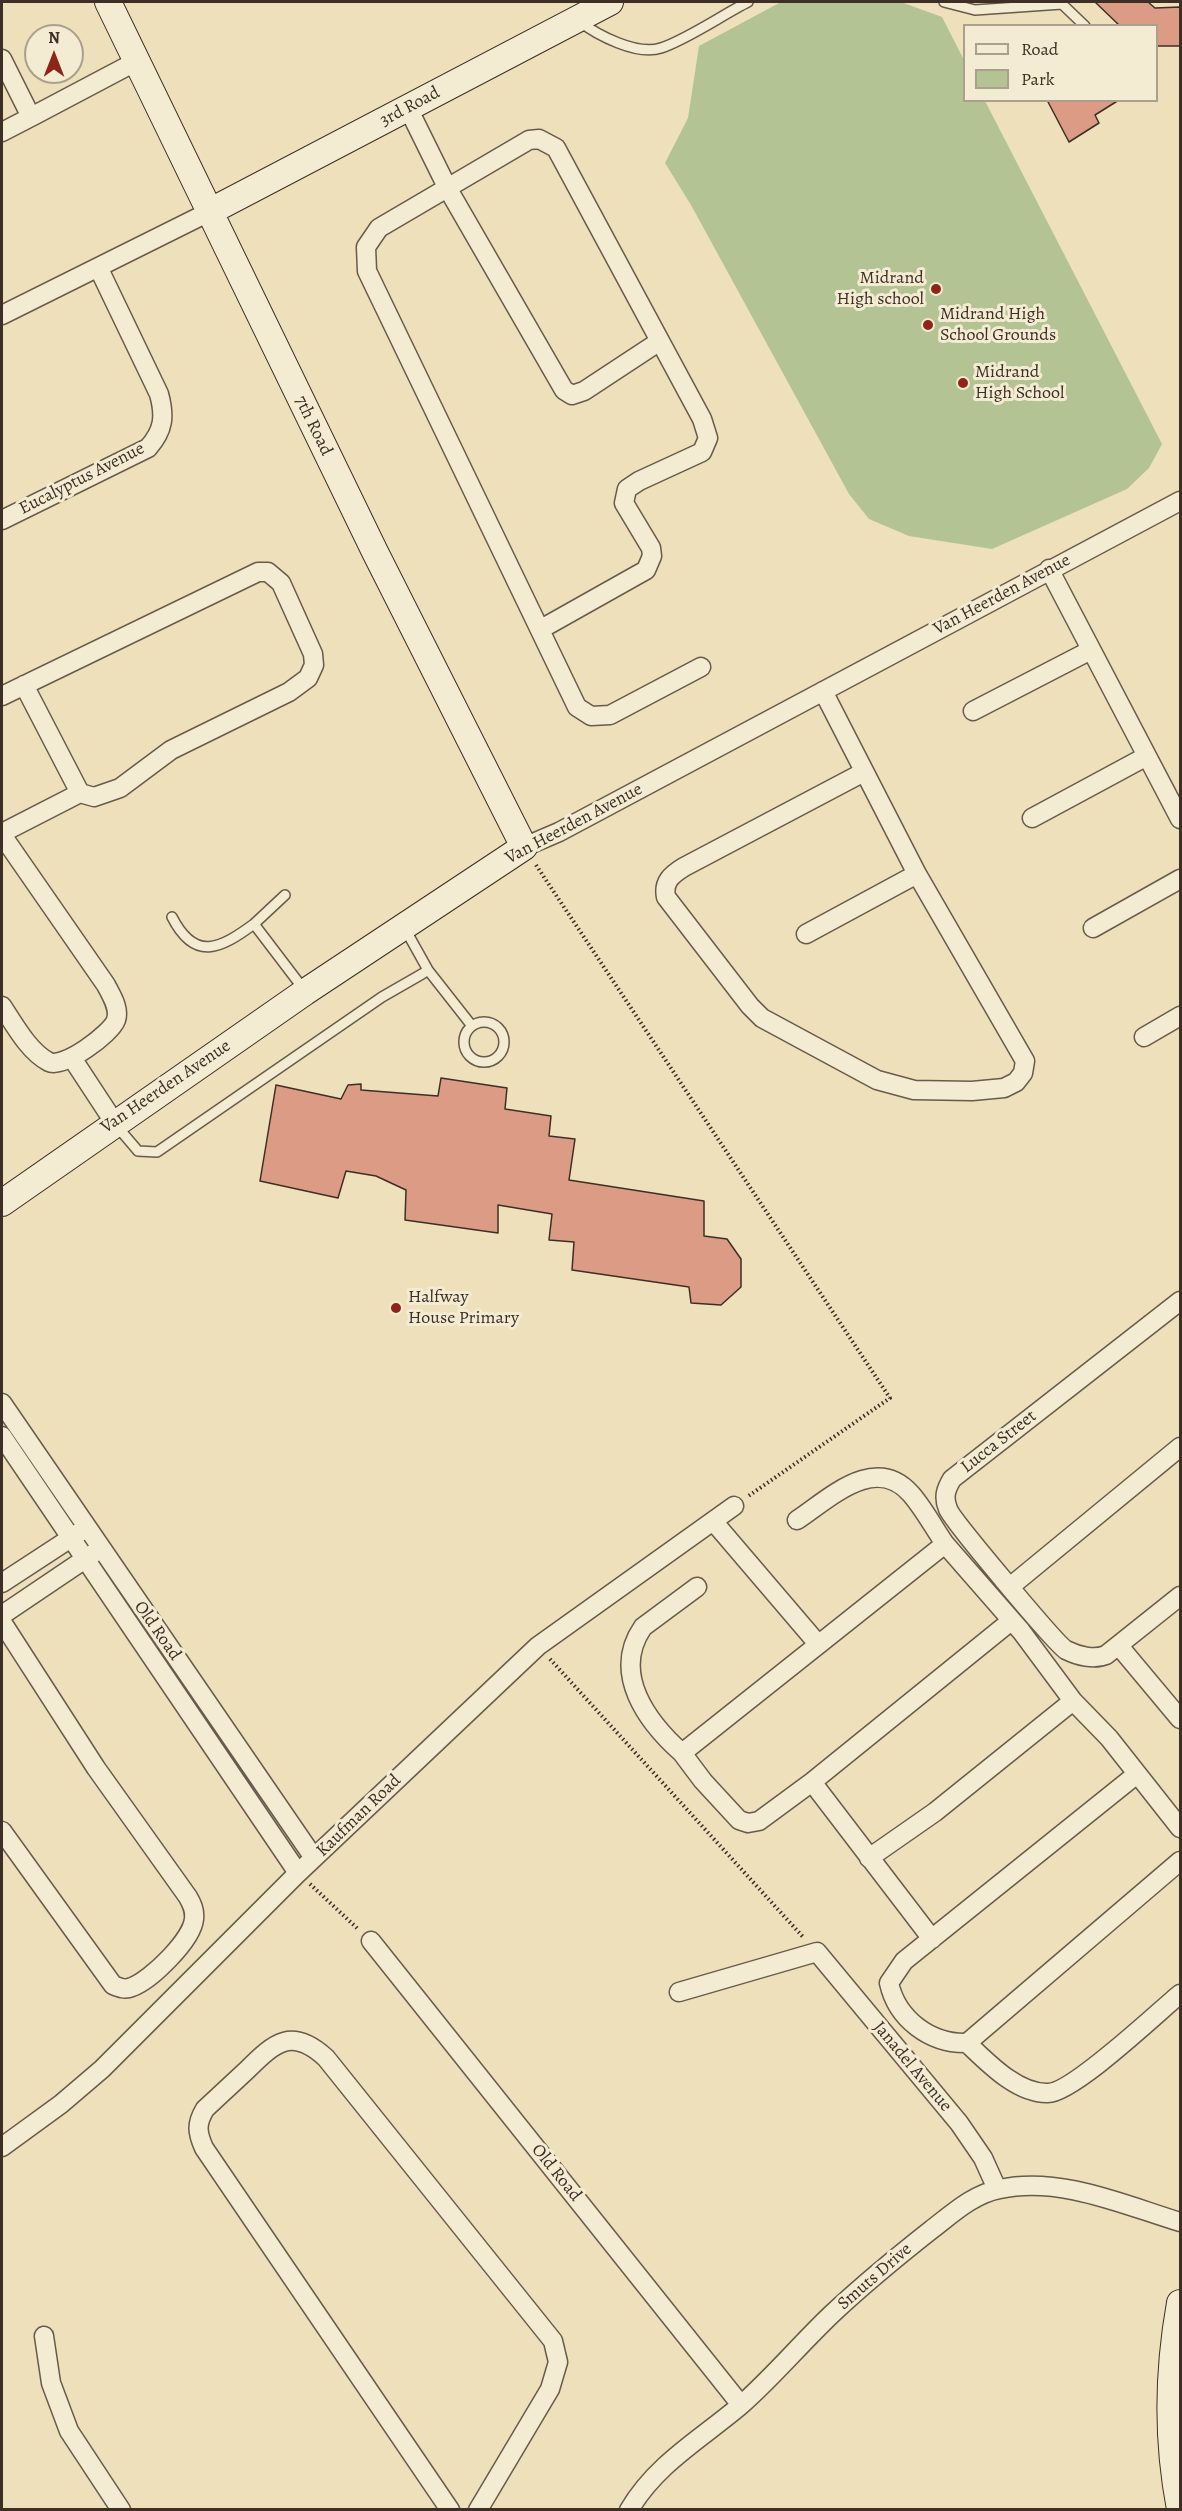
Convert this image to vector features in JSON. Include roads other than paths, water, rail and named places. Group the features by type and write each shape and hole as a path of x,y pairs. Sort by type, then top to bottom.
{"street":[{"name":"7th Road","path":"108,2 209,212 524,847"},
{"name":"3rd Road","path":"209,212 610,2"},
{"path":"2,59 31,117"},
{"path":"2,132 137,61"},
{"path":"408,108 448,189 557,381 568,394 577,395 584,391 660,341"},
{"path":"541,629 646,570 652,556 651,548 624,503 627,489 706,448 708,438 702,419 556,148 548,142 529,140 379,228 366,247 367,271 577,707 591,716 610,715 701,667"},
{"path":"2,315 99,269 209,212"},
{"name":"Eucalyptus Avenue","path":"2,519 148,448 163,425 159,394 99,269"},
{"name":"Van Heerden Avenue","path":"2,1203 114,1122 403,925 524,847 559,832 1180,501"},
{"path":"1049,569 1180,819"},
{"path":"2,696 251,574 268,572 280,583 314,654 312,671 303,683 171,750 120,788 94,797 80,794 2,834 114,1000 117,1012 112,1026 72,1058 60,1063 48,1062 28,1042 2,1006"},
{"path":"973,711 1091,650"},
{"path":"24,686 80,794"},
{"path":"823,691 917,874 1025,1061 1023,1073 1011,1085 996,1089 953,1091 896,1087 877,1080 773,1025 750,1006 666,897 668,879 678,870 864,772"},
{"path":"1032,818 1147,756"},
{"path":"806,934 917,874"},
{"path":"1093,928 1180,879"},
{"path":"1144,1037 1180,1016"},
{"path":"72,1058 114,1122"},
{"name":"Lucca Street","path":"1011,1586 948,1511 946,1489 952,1479 1180,1301"},
{"name":"Old Road","path":"2,1403 79,1533 298,1873"},
{"name":"Old Road","path":"2,1436 79,1533"},
{"path":"1180,1447 1011,1586 1040,1625 1067,1650 1092,1657 1101,1657 1119,1646 1180,1596"},
{"path":"797,1520 857,1480 885,1477 904,1486 945,1544 1044,1660 1073,1701 1109,1738 1180,1828"},
{"name":"Kaufman Road","path":"2,2147 61,2104 102,2069 298,1873 538,1646 734,1506"},
{"path":"713,1521 818,1644"},
{"path":"2,1583 79,1533"},
{"path":"682,1753 712,1732 818,1644 945,1544"},
{"path":"2,1615 93,1554"},
{"name":"Old Road","path":"93,1554 314,1858"},
{"path":"697,1587 643,1627 637,1635 631,1664 633,1687 640,1702 666,1738 682,1753 703,1781 742,1822 759,1821 812,1782 1011,1621"},
{"path":"2,1622 96,1768 188,1897 195,1911 193,1926 188,1936 176,1951 138,1985 123,1989 113,1985 2,1831"},
{"path":"1119,1646 1180,1719"},
{"path":"869,1858 935,1812 1073,1701"},
{"path":"1137,1774 897,1968 889,1983 890,1991 908,2019 930,2036 951,2043 967,2043 1180,1862"},
{"path":"812,1782 932,1939"},
{"name":"Old Road","path":"371,1941 741,2405"},
{"name":"Janadel Avenue","path":"679,1992 817,1952 959,2123 983,2158 997,2189"},
{"path":"967,2043 993,2067 1018,2084 1041,2092 1058,2092 1089,2071 1180,1994"},
{"path":"450,2510 211,2157 197,2132 198,2120 206,2109 271,2046 285,2041 299,2041 313,2046 326,2058 553,2341 558,2362 554,2381 478,2510"},
{"name":"Smuts Drive","path":"629,2510 640,2492 666,2464 741,2405 835,2311 920,2238 965,2203 997,2189 1044,2185 1180,2222"},
{"path":"1180,2303 1170,2402 1174,2477 1180,2509"},
{"path":"44,2336 51,2383 69,2431 121,2510"}],"lane":[{"path":"577,19 593,32 629,46 660,48 748,2"},
{"path":"944,2 975,10 1062,3 1082,24"},
{"path":"172,917 184,938 199,947 222,944 254,924 285,895"},
{"path":"254,924 305,992"},
{"path":"403,925 428,970 472,1026"},
{"path":"114,1122 138,1152 157,1152 382,997 428,970"},
{"path":"487,1022 500,1030 503,1045 495,1058 481,1061 468,1053 464,1038 472,1026 487,1022"}],"place":[{"name":"Midrand High school","path":"936,289"},
{"name":"Midrand High School Grounds","path":"928,325"},
{"name":"Midrand High School","path":"963,383"},
{"name":"Halfway House Primary","path":"396,1308"}]}
